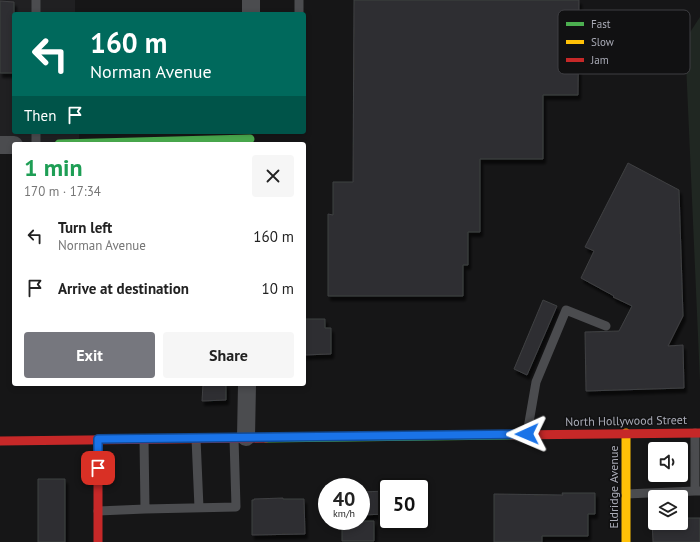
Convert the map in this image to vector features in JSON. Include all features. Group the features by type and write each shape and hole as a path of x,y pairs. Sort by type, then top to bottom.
{"main road":[{"path":"123,142 250,138"},
{"name":"Eldridge Avenue","path":"626,433 626,542"},
{"name":"North Hollywood Street","path":"0,441 698,433"},
{"path":"98,439 98,542"}],"street":[{"path":"251,0 251,12"},
{"path":"0,146 12,145"},
{"path":"240,438 247,386"}],"lane":[{"path":"36,0 36,12"},
{"path":"299,0 299,12"},
{"path":"527,434 536,382 566,310 606,326"},
{"path":"626,494 698,491 698,433"},
{"path":"196,438 199,508"},
{"path":"98,511 236,507 240,438"},
{"path":"144,439 145,509"}],"shaded area":[{"path":"0,0 75,0 75,12 12,12 12,134 79,134 79,142 12,142 12,144 0,145"},
{"path":"700,17 700,381 686,74 690,74 690,32"}],"building":[{"path":"354,0 579,0 579,10 558,10 558,74 578,74 578,95 543,95 543,159 480,159 480,232 468,232 468,265 463,265 463,296 328,296 328,214 333,215 333,182 353,182"},
{"path":"0,1 14,2 14,12 12,12 12,73 0,73"},
{"path":"628,163 679,190 683,316 668,346 683,345 684,388 586,391 585,332 619,331 632,306 613,297 614,296 581,278 594,251 585,247"},
{"path":"543,300 557,306 527,375 514,369"},
{"path":"306,319 325,319 325,328 331,328 331,354 306,355"},
{"path":"203,386 226,386 226,400 202,401"},
{"path":"38,479 65,479 65,542 38,542"},
{"path":"378,491 378,514 370,515 370,492"},
{"path":"562,493 595,493 595,514 588,514 588,536 542,536 542,542 494,542 494,494 563,495"},
{"path":"283,498 304,499 305,534 252,535 252,500"},
{"path":"688,518 700,518 700,542 653,542 652,530 688,530"},
{"path":"370,521 374,521 374,541 342,541 342,530 370,530"}],"traffic: fast":[{"path":"135,142 250,139"},
{"path":"266,438 511,435"}],"traffic: slow":[{"path":"626,433 626,542"}],"traffic: jam":[{"path":"511,435 700,433"},
{"path":"0,441 266,438"},
{"path":"98,439 98,542"}],"route":[{"path":"98,468 98,439 527,434"}]}
